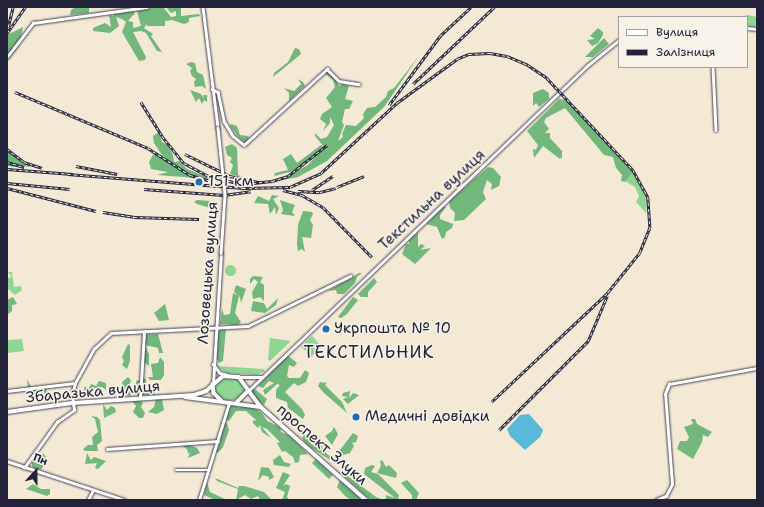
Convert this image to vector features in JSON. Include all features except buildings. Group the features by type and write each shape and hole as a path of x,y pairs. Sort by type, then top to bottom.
{"main road":[{"path":"227,375 239,377 248,391 243,399 236,402 222,401 214,393 213,384 227,375"},
{"name":"Збаразька вулиця","path":"182,397 203,393 213,384"},
{"name":"проспект Злуки","path":"248,391 261,407 366,500"},
{"name":"Збаразька вулиця","path":"7,412 73,403 140,398 182,397 222,401"},
{"name":"проспект Злуки","path":"236,402 261,407"}],"street":[{"path":"7,57 33,23 147,7"},
{"name":"Лозовецька вулиця","path":"203,7 225,195 212,363 213,384"},
{"name":"Текстильна вулиця","path":"248,391 588,65 618,41"},
{"path":"713,68 716,130"},
{"name":"Лозовецька вулиця","path":"212,89 218,92 224,121 233,136 244,145 327,69 339,81 359,84"},
{"path":"24,468 57,422 72,413 75,406 73,403 75,383 94,349 111,333 248,326 350,276"},
{"path":"140,398 144,332"},
{"name":"Лозовецька вулиця","path":"212,363 220,373 227,375"},
{"path":"656,500 666,496 672,484 665,394 669,384 757,368"},
{"path":"239,377 261,377"},
{"path":"7,391 75,383"},
{"path":"199,500 229,402"},
{"path":"107,449 218,441"},
{"path":"7,461 24,468 125,500"},
{"path":"176,470 208,470"},
{"path":"88,500 93,490"}],"green space":[{"path":"89,7 89,13 70,15 71,10 74,8"},
{"path":"148,7 163,7 171,17 176,16 176,11 171,13 166,7 189,7 181,8 181,16 199,14 200,16 189,18 189,22 184,24 172,20 165,21 165,26 148,26 142,22 146,25 144,28 153,34 151,36 162,52 157,51 146,33 141,31 133,32 146,57 145,60 139,61 122,32 126,22 122,19 116,17 119,26 110,33 93,31 93,28 105,23 111,27 109,15 114,16 113,14 122,12 133,11 135,13 128,21 133,22 133,28 141,26 137,11"},
{"path":"748,15 757,17 755,28 748,26 748,16 744,16"},
{"path":"23,27 19,46 7,62 7,35"},
{"path":"598,28 603,32 603,35 598,43 592,46 587,40 595,39 590,36"},
{"path":"604,38 609,44 593,57 585,57"},
{"path":"295,48 299,49 301,54 273,77 274,73 288,62"},
{"path":"419,56 384,107 327,161 298,177 277,181 308,165 324,147 315,136 315,133 321,139 327,137 334,125 330,117 330,123 323,131 326,124 320,119 322,114 332,107 326,98 335,87 333,80 324,73 325,69 334,75 339,86 343,84 349,86 345,99 353,101 349,109 345,109 342,122 344,125 338,141 343,137 342,134 346,125 356,126 364,118 363,114 367,108 375,107 386,97 388,91 394,88"},
{"path":"191,62 195,63 197,72 203,75 206,89 202,86 195,87 194,82 196,79 192,76 190,71 192,68 186,64"},
{"path":"298,79 303,82 305,86 289,101 289,93 284,88 294,91 301,84"},
{"path":"543,89 549,93 549,99 539,107 536,103 533,106 533,93"},
{"path":"190,90 201,94 204,99 203,95 207,95 207,102 204,100 202,104 199,98 196,102"},
{"path":"560,98 565,108 546,118 544,122 549,129 545,133 550,133 550,138 562,151 562,157 560,159 543,146 534,158 533,149 536,150 538,145 527,131"},
{"path":"561,99 567,100 633,172 625,182 621,181 622,175 616,168 613,157 604,155 565,108"},
{"path":"231,124 237,126 240,135 248,136 250,140 246,143 239,138 230,126"},
{"path":"159,132 162,142 168,145 173,155 174,162 179,161 187,169 214,180 194,176 179,168 196,178 157,175 168,172 151,169 149,162 154,153 177,167 162,155 154,143 153,136"},
{"path":"232,144 237,148 238,175 250,180 230,174 233,165 230,162 232,158 227,155 225,147"},
{"path":"321,145 323,146 322,150 311,160 294,171 274,176 275,173 288,170 283,159 291,154 297,163"},
{"path":"7,151 28,164 30,167 15,164 15,167 7,166"},
{"path":"488,167 493,168 501,177 499,186 491,190 492,184 487,180 483,192 486,199 464,220 454,221 455,213 450,208 449,201"},
{"path":"633,172 647,199 646,213 636,202 639,196 635,187 625,181"},
{"path":"272,195 279,196 273,199 279,208 276,215 275,207 270,214 268,204 254,203 258,196 269,201"},
{"path":"197,200 209,201 217,205 217,210 194,202"},
{"path":"280,200 295,205 292,212 295,216 281,214 283,210"},
{"path":"443,207 446,207 440,215 440,219 453,224 452,228 446,232 445,237 442,239 437,227 426,224"},
{"path":"303,211 312,212 313,214 310,220 313,225 311,238 302,237 305,252 302,249 298,251 297,245 298,225"},
{"path":"418,232 418,247 421,244 425,246 420,250 431,248 415,264 402,254 406,244 409,244 409,240"},
{"path":"230,264 234,266 236,270 234,274 230,276 226,274 224,270 226,266"},
{"path":"8,272 12,272 14,287 21,286 22,290 15,295 7,288 7,275 8,278 12,277"},
{"path":"359,273 362,273 344,294 337,294 336,290 328,291"},
{"path":"253,276 263,277 260,282 264,285 264,301 260,297 253,299 252,292 258,282 254,279 250,284 250,279"},
{"path":"374,278 377,282 368,292 368,297 361,297 358,294"},
{"path":"236,285 246,289 241,303 240,297 234,292"},
{"path":"233,293 239,296 235,313 241,322 238,325 220,324 222,309 224,315 230,314"},
{"path":"13,297 17,304 12,305 12,311 7,315 7,300"},
{"path":"353,297 358,300 347,314 341,318 338,317"},
{"path":"278,298 276,305 265,313 251,311 253,301 264,303 267,309"},
{"path":"165,304 169,320 159,321 154,313"},
{"path":"226,328 223,361 219,363 216,357 217,332"},
{"path":"158,334 163,353 159,353 158,348 145,345 149,354 149,366 143,362 144,335"},
{"path":"312,336 322,347 311,357 301,346"},
{"path":"270,338 291,341 270,361 268,360"},
{"path":"22,339 24,351 7,353 7,340"},
{"path":"128,344 130,345 130,361 127,369 122,365 124,361 122,357"},
{"path":"287,355 297,363 294,367 289,365 287,376 289,378 300,378 305,370 309,373 306,382 298,386 294,383 285,392 302,409 305,415 303,419 288,408 287,402 276,398 276,390 280,385 277,384 265,395 263,390 274,383 269,381 263,388 258,386"},
{"path":"160,357 164,362 164,375 161,380 150,380 148,377 153,377 151,364 158,363"},
{"path":"216,366 264,369 265,371 257,375 227,373"},
{"path":"128,377 131,380 129,386 131,396 125,395 122,382"},
{"path":"229,377 241,380 245,385 245,393 239,400 225,400 217,395 215,388 218,382"},
{"path":"142,378 146,379 146,391 153,390 155,395 137,395 136,381 139,380 140,388"},
{"path":"27,379 31,387 46,387 48,403 44,392 40,390 29,398"},
{"path":"99,381 106,383 106,390 102,387 91,389 88,392 84,390 84,387 89,388 91,384 96,386"},
{"path":"320,382 327,383 325,385 342,402 347,413 324,393 318,386"},
{"path":"252,387 267,399 264,405 256,399 251,391"},
{"path":"350,391 349,398 353,393 359,395 348,404 343,399 348,397 342,396 343,393"},
{"path":"156,399 162,399 164,410 157,414 148,412 154,407"},
{"path":"131,400 143,402 141,407 145,413 143,418 139,418 133,412 136,406"},
{"path":"103,404 107,410 111,406 115,408 116,412 104,418"},
{"path":"234,404 240,408 241,406 253,407 262,413 267,421 280,427 281,432 290,436 308,454 300,455 299,462 295,463 293,457 285,451 282,452 277,443 280,442 267,429 262,427 271,438 262,432 260,425 258,428 253,423 253,420 257,421 246,411 236,411 229,421 225,420 227,410"},
{"path":"91,416 97,417 100,420 102,441 97,445 98,451 85,451 83,449 88,445 93,445 92,437 98,432 95,419"},
{"path":"691,419 695,419 697,424 712,432 708,437 703,435 702,442 693,459 677,449 680,441 687,441 689,437 684,427 693,424"},
{"path":"223,422 227,423 229,430 223,447 218,453 215,450"},
{"path":"334,427 338,434 332,445 325,436 332,431"},
{"path":"353,433 358,436 356,442 352,443 354,446 350,453 343,455 340,450"},
{"path":"304,435 312,438 311,444 315,446 322,446 323,451 330,456 330,460 307,445 302,438"},
{"path":"188,444 197,448 200,453 188,458 190,452 188,454 187,449 182,446"},
{"path":"43,453 46,457 42,469 36,470 32,466 32,461 37,454 42,456"},
{"path":"87,453 91,460 94,457 106,461 98,469 95,468 97,463 85,464"},
{"path":"280,455 284,462 291,464 289,467 274,465 273,460"},
{"path":"316,459 333,475 329,479 312,463"},
{"path":"382,460 386,467 389,465 397,473 396,478 377,473 381,466 380,461"},
{"path":"372,465 375,466 371,472 378,474 399,495 398,500 386,500 386,495 395,498 364,474 365,468"},
{"path":"261,467 269,468 274,477 269,480 269,477 263,475 258,481"},
{"path":"283,472 290,475 283,486 286,484 290,486 287,497 289,500 282,500 285,492 276,488"},
{"path":"345,474 376,497 383,500 370,500 343,475"},
{"path":"215,478 238,488 239,486 244,486 264,492 272,500 260,500 258,496 251,499 245,495 236,500 238,489 217,481"},
{"path":"340,480 358,494 362,500 351,500 345,496 337,487"},
{"path":"407,480 419,493 416,500 412,500 412,495 401,483"},
{"path":"207,482 210,492 227,500 215,500 204,495"},
{"path":"33,484 41,489 50,489 50,494 47,496 26,489"}],"water":[{"path":"529,414 543,430 540,437 525,450 510,436 507,429 520,415"}],"railway":[{"path":"8,27 13,7"},
{"path":"7,33 25,7"},
{"path":"389,105 440,36 471,7"},
{"path":"413,84 494,7"},
{"path":"68,174 243,188 290,187 321,173 398,102 457,59 469,54 490,53 507,56 528,65 547,78 633,170 648,197 650,228 640,253 607,294 492,402"},
{"path":"15,92 148,148 190,175 208,180"},
{"path":"141,102 162,136 184,163 210,177 238,183"},
{"path":"253,183 272,181 288,176 327,145"},
{"path":"7,149 24,162 42,168"},
{"path":"185,154 230,176 259,182"},
{"path":"7,162 24,167"},
{"path":"76,166 117,174"},
{"path":"7,169 73,174"},
{"path":"312,190 333,176"},
{"path":"337,187 364,176"},
{"path":"7,183 70,189"},
{"path":"7,188 96,211"},
{"path":"298,191 320,192 336,188"},
{"path":"144,189 224,195 251,191"},
{"path":"283,190 302,195 323,207 372,257"},
{"path":"103,212 134,217 199,219"},
{"path":"499,430 588,341 607,296"}],"place":[{"name":"151 км","path":"199,182"},
{"name":"Укрпошта № 10","path":"326,329"},
{"name":"Медичні довідки","path":"356,417"}],"district":[{"name":"ТЕКСТИЛЬНИК","path":"369,353"}]}
